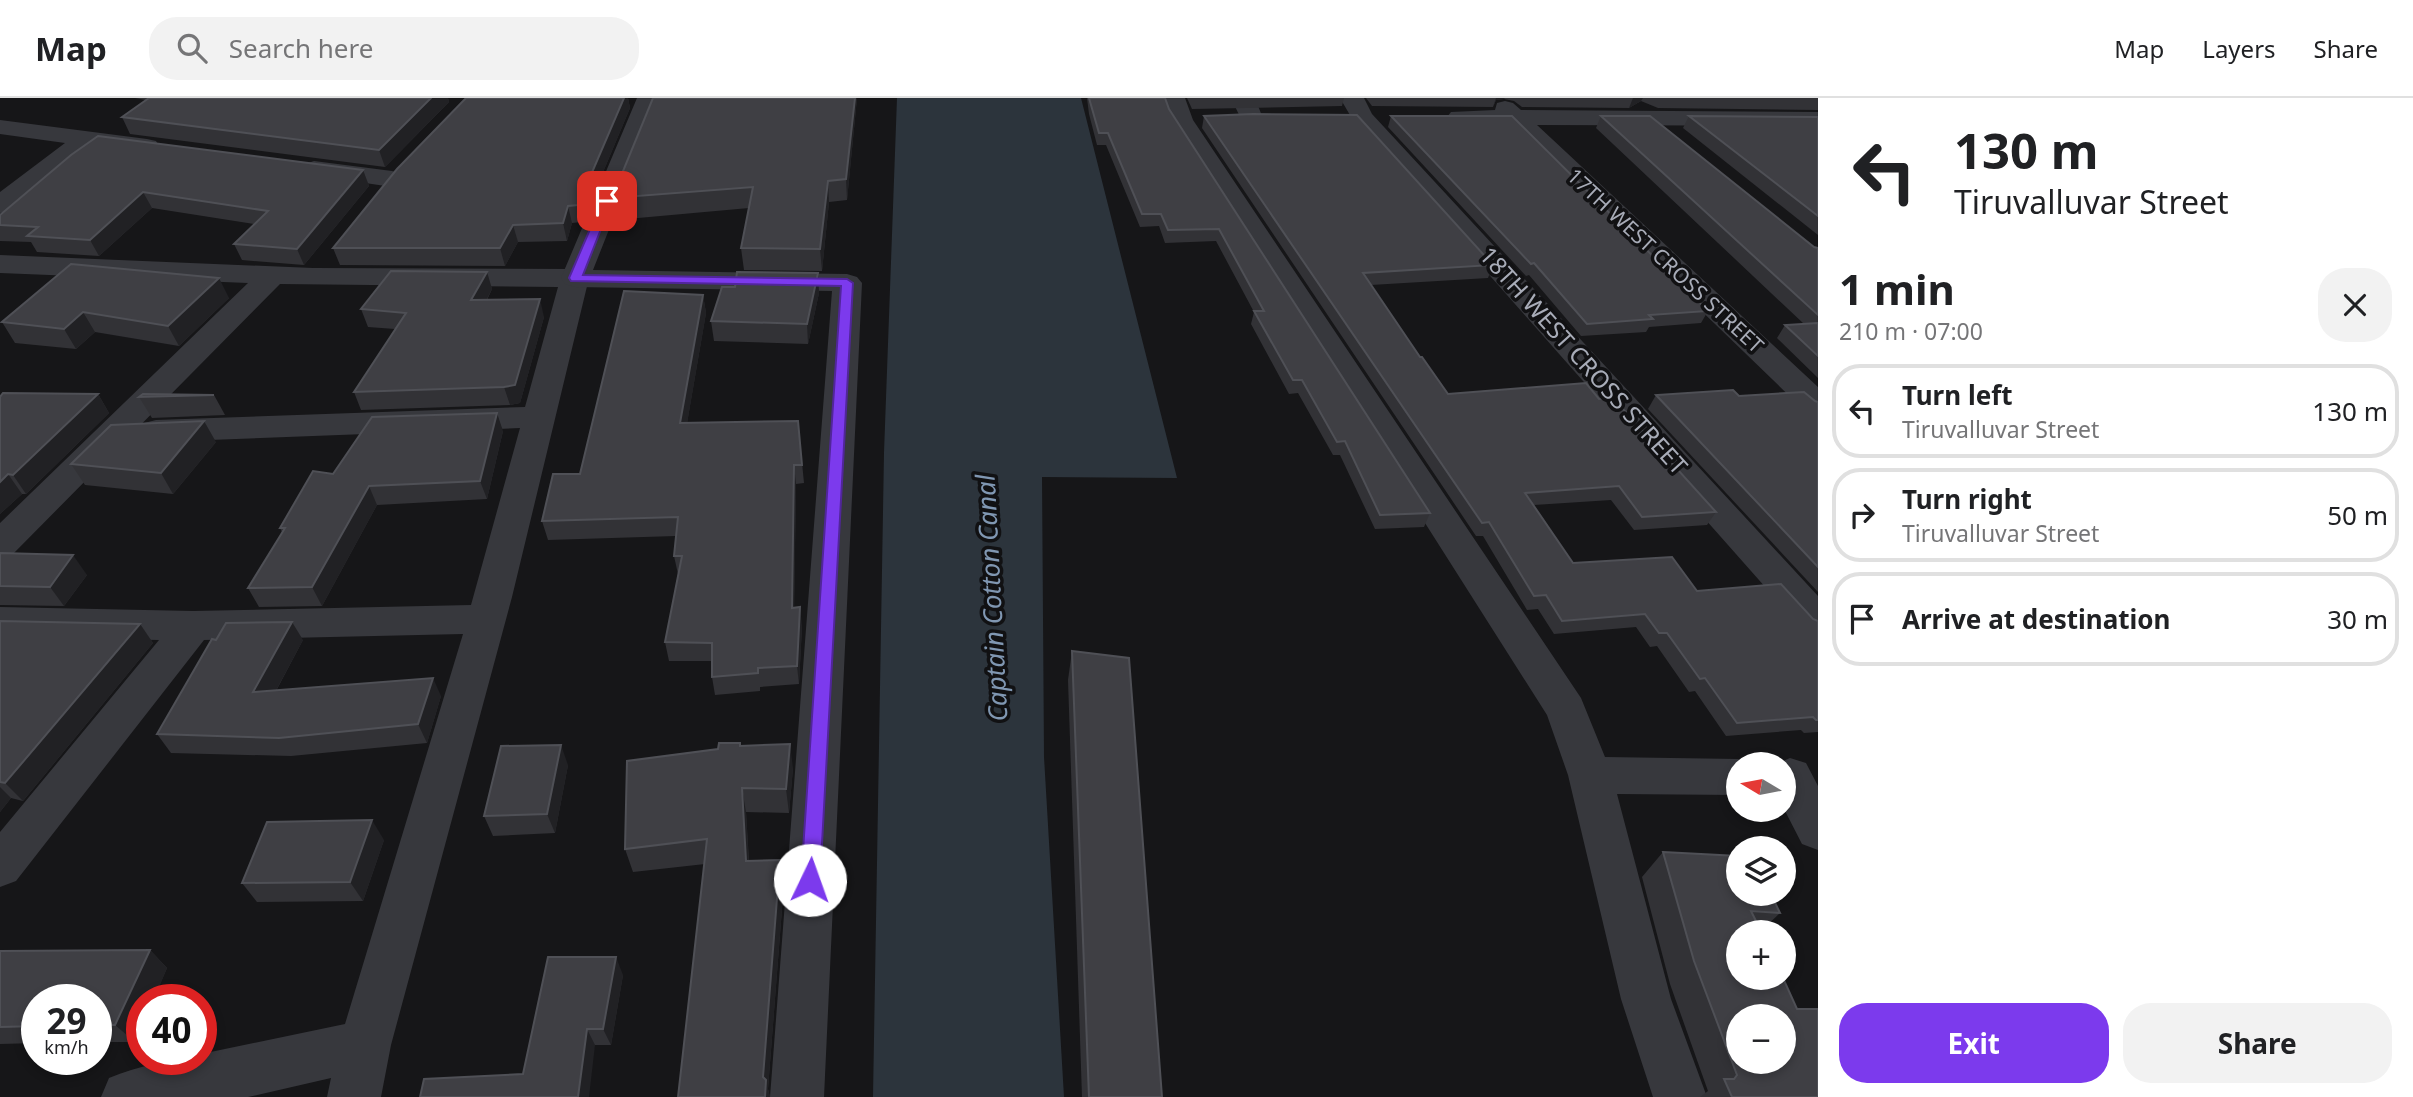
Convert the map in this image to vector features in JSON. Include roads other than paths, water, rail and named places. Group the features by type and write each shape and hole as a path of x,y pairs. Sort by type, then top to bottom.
{"street":[{"path":"354,1097 365,1045 486,619 575,278 649,98"},
{"path":"1631,98 1649,118 1680,143"},
{"path":"1760,98 1818,142"},
{"path":"1278,116 1247,107 1196,114 1566,710 1590,775 1646,999 1680,1097"},
{"path":"1430,117 1505,107 1649,118 1818,119"},
{"name":"17TH WEST CROSS STREET","path":"1505,107 1818,405"},
{"name":"18TH WEST CROSS STREET","path":"1359,112 1818,621"},
{"path":"0,127 170,149"},
{"path":"0,205 87,138"},
{"path":"295,166 400,170 374,201"},
{"path":"0,264 274,274 321,266 575,278 847,283 797,1097"},
{"path":"0,545 16,514 116,433 274,274"},
{"path":"116,433 539,417"},
{"path":"0,622 193,626 486,619"},
{"path":"0,866 193,626"},
{"path":"1590,775 1726,778"},
{"path":"1797,775 1818,830"},
{"path":"128,1097 365,1045"}],"water":[{"name":"Captain Cotton Canal","path":"897,98 1081,98 1177,478 1042,477 1044,757 1064,1097 873,1097 884,453"}]}
